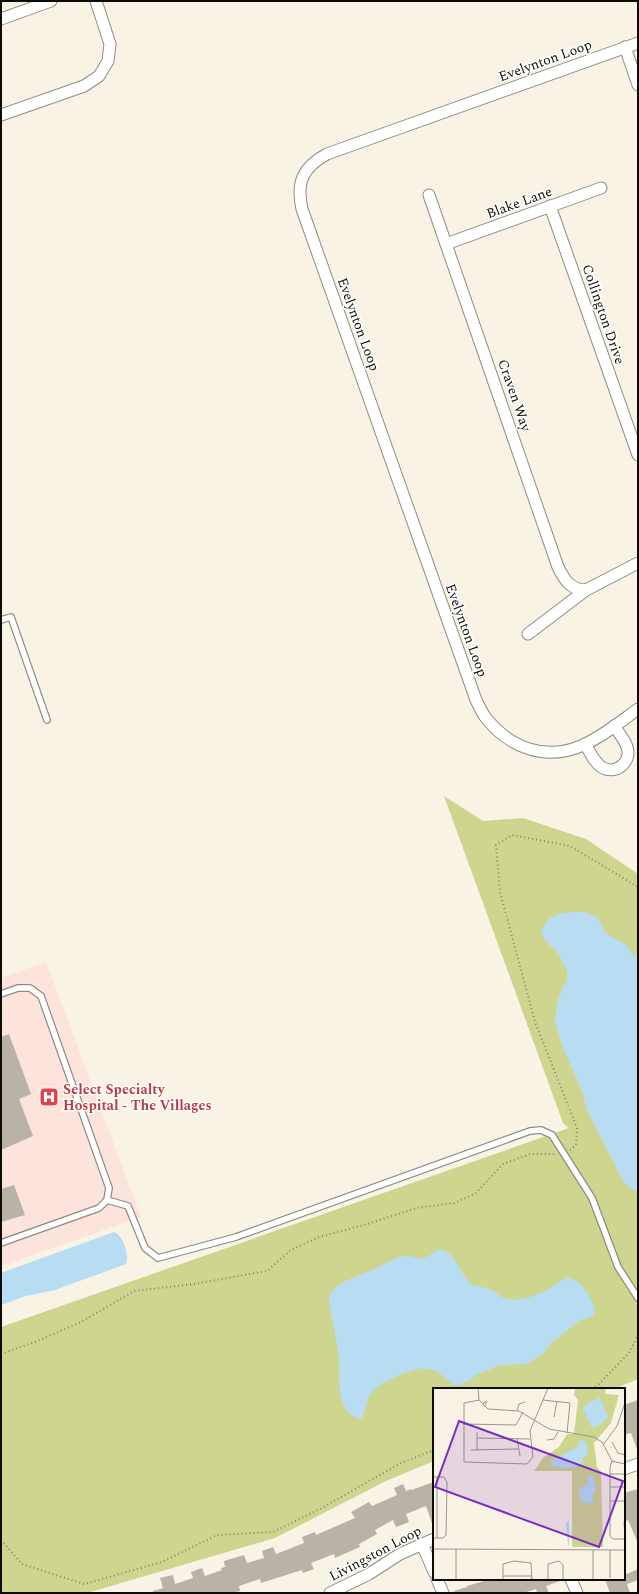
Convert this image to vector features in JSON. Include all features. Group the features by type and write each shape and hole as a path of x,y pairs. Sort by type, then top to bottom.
{"street":[{"path":"1,19 51,1"},
{"path":"1,115 84,86 94,80 103,71 109,59 109,37 96,1"},
{"name":"Evelynton Loop","path":"638,43 327,154 316,160 306,169 300,182 299,195 302,209 476,700 486,718 502,735 524,748 545,753 564,751 584,744 614,726 638,709"},
{"path":"625,47 638,85"},
{"name":"Blake Lane","path":"446,244 601,188"},
{"name":"Craven Way","path":"430,195 558,567 564,579 572,587 580,590 586,590"},
{"name":"Collington Drive","path":"550,206 638,455"},
{"path":"528,634 586,590 638,563"},
{"path":"584,744 597,764 604,769 612,770 619,768 625,762 628,755 627,747 614,726"},
{"path":"625,1469 638,1464"},
{"name":"Livingston Loop","path":"330,1593 346,1586 400,1554 433,1539"},
{"path":"422,1544 433,1570"},
{"path":"437,1580 443,1593"},
{"path":"571,1580 576,1593"}],"lane":[{"path":"1,620 11,617 47,720"},
{"path":"1,994 18,988 30,988 41,996 109,1188 107,1200 100,1208 1,1243"},
{"path":"107,1200 128,1206 145,1248 158,1258 236,1237 530,1131 541,1130 552,1135 592,1198 618,1267 638,1298"}],"path":[{"path":"1,1354 35,1342 81,1322 134,1291 194,1284 267,1271 291,1250 319,1237 371,1224 416,1208 454,1203 475,1194 503,1164 530,1154 564,1154 576,1145 577,1128 534,1022 500,892 496,845 512,835 570,846 638,887"},
{"path":"594,1388 629,1353 638,1335"},
{"path":"1,1540 22,1564 84,1584 162,1562 217,1534 273,1532 320,1510 401,1463 433,1450"}],"shaded area":[{"name":"Select Specialty Hospital - The Villages","path":"46,962 141,1217 1,1266 1,978"}],"green space":[{"path":"444,796 483,821 523,818 586,839 638,874 638,1379 616,1388 433,1388 433,1461 386,1481 275,1538 87,1593 1,1593 1,1327 569,1128 563,1123"}],"water":[{"path":"584,912 597,917 605,932 625,944 633,955 638,957 638,1191 633,1190 624,1183 587,1110 582,1091 563,1048 555,1022 558,999 567,979 567,972 559,954 545,940 541,932 548,920 558,914"},
{"path":"114,1232 120,1237 125,1246 127,1256 126,1264 55,1290 26,1296 1,1305 1,1273"},
{"path":"439,1249 449,1253 453,1257 471,1284 484,1287 505,1298 513,1300 538,1294 567,1278 577,1281 589,1295 595,1310 593,1316 579,1321 550,1344 544,1353 526,1364 501,1365 476,1375 469,1381 458,1385 454,1385 437,1371 421,1368 401,1374 377,1387 369,1396 362,1419 354,1417 346,1409 342,1401 339,1383 339,1358 337,1342 329,1297 333,1290 345,1281 396,1258 410,1256 419,1259 427,1257"}],"building":[{"path":"9,1034 31,1094 19,1099 33,1136 1,1150 1,1037"},
{"path":"14,1185 25,1215 1,1222 1,1189"},
{"path":"638,1400 638,1449 631,1433 625,1435 625,1405"},
{"path":"433,1482 433,1526 426,1506 406,1514 409,1522 396,1527 393,1520 375,1530 377,1534 359,1544 360,1547 335,1558 334,1554 311,1563 314,1569 303,1573 302,1570 261,1583 260,1579 239,1586 240,1591 233,1593 153,1593 153,1591 163,1588 160,1578 173,1575 175,1584 193,1578 191,1572 202,1568 205,1576 222,1570 221,1568 225,1567 224,1561 244,1555 247,1563 264,1558 262,1551 273,1547 276,1554 304,1543 302,1537 315,1532 316,1535 355,1518 351,1512 369,1502 372,1506 397,1495 394,1488 403,1484 406,1491"},
{"path":"638,1489 638,1543 628,1520 625,1522 625,1493"},
{"path":"638,1569 638,1580 627,1584 630,1593 610,1593 605,1580 625,1580 625,1575"},
{"path":"488,1580 560,1580 546,1586 549,1593 537,1593 536,1589 523,1593 455,1593 454,1591"}],"place":[{"name":"Select Specialty Hospital - The Villages","path":"49,1097"}]}
